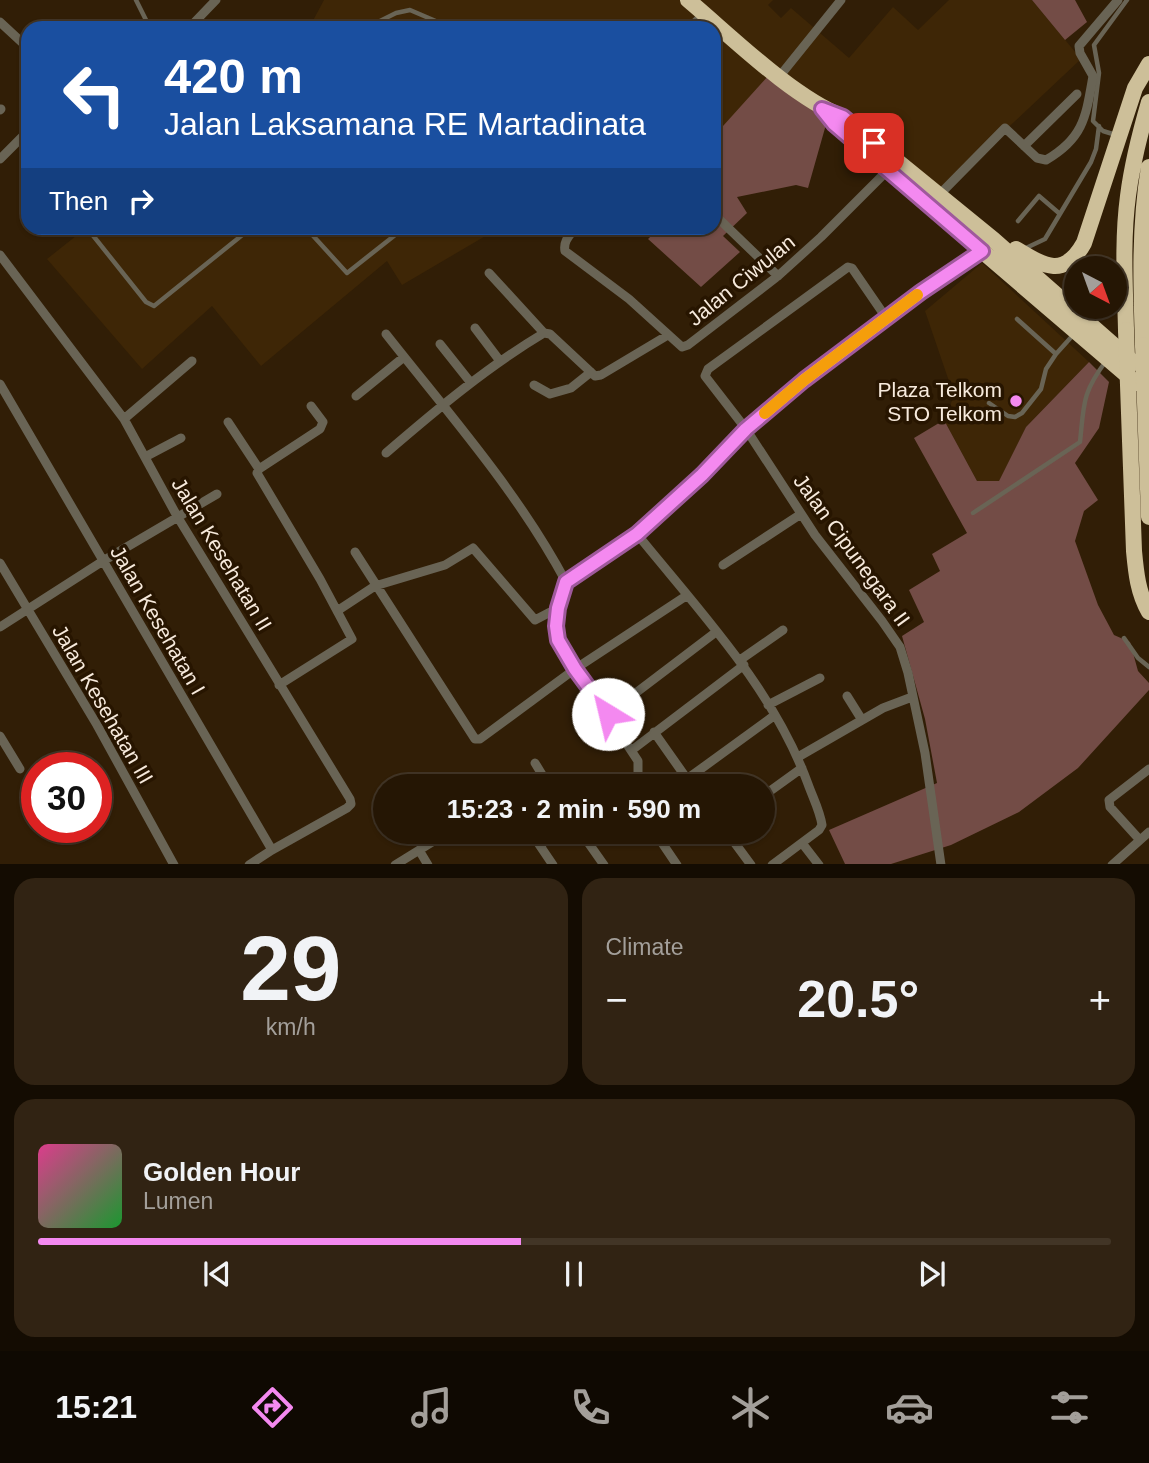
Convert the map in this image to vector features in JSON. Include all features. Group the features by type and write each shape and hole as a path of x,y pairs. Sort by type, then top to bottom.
{"highway":[{"path":"688,0 714,21"},
{"path":"721,27 779,77 822,109 834,124 887,170 988,245 1149,377"},
{"path":"988,245 1015,249 1043,266 1057,267 1077,254 1084,243 1135,88 1149,64"},
{"path":"1149,102 1135,152 1124,240 1134,551 1137,581 1149,612"},
{"path":"822,109 843,117 939,195 1076,331 1149,395"},
{"path":"1149,167 1140,241 1149,517"}],"street":[{"path":"196,21 216,0"},
{"path":"779,77 841,0"},
{"path":"939,195 1005,128 1037,158 1046,160 1075,138 1083,125 1093,76 1079,46 1118,0"},
{"path":"0,22 21,42"},
{"path":"1024,146 1077,94"},
{"path":"0,159 21,138"},
{"name":"Jalan Ciwulan","path":"570,235 564,246 565,251 629,299 682,347 778,276 887,170"},
{"path":"721,221 778,276"},
{"path":"638,774 639,767 632,750 558,640 558,608 566,582 637,534 702,475 746,429 804,380 988,245"},
{"name":"Jalan Kesehatan II","path":"0,255 124,419 177,516 350,799 351,804 347,808 272,850"},
{"name":"Jalan Cipunegara II","path":"887,319 852,268 848,267 708,369 705,376 746,429 842,572 891,633 904,660 925,753 941,864"},
{"path":"489,273 544,333 550,334 595,376 668,335"},
{"path":"475,328 500,361"},
{"path":"386,453 442,405 500,361 544,333"},
{"path":"386,334 474,445 566,582"},
{"path":"440,345 471,383"},
{"path":"356,396 404,357"},
{"path":"124,419 192,362"},
{"path":"534,385 550,394 571,388 591,372"},
{"name":"Jalan Kesehatan I","path":"0,384 272,850"},
{"path":"279,685 352,639 257,473 259,469 320,429 323,422 311,406"},
{"path":"228,422 259,469"},
{"path":"145,457 181,438"},
{"path":"0,627 103,561 217,494"},
{"path":"723,565 800,513"},
{"path":"637,534 742,662 798,757 822,825 772,864"},
{"path":"337,611 375,586 445,565 473,548 535,620 558,608"},
{"path":"355,552 475,739 480,739 575,669 686,596"},
{"name":"Jalan Kesehatan III","path":"0,563 97,725 174,864"},
{"path":"632,750 783,629"},
{"path":"608,714 716,632"},
{"path":"768,705 820,678"},
{"path":"847,696 862,720"},
{"path":"798,757 862,720 912,697"},
{"path":"701,774 775,715"},
{"path":"653,732 683,774"},
{"path":"0,736 20,769"},
{"path":"535,763 542,774"},
{"path":"775,787 802,768"},
{"path":"1139,839 1110,807 1108,800 1149,769"},
{"path":"1112,864 1149,832"},
{"path":"802,843 818,864"},
{"path":"395,864 429,844"},
{"path":"589,844 604,864"},
{"path":"663,844 677,864"},
{"path":"736,844 751,864"},
{"path":"540,845 553,864"},
{"path":"248,864 272,850"},
{"path":"419,850 428,864"}],"lane":[{"path":"136,0 146,21"},
{"path":"1119,136 1103,131 1093,121 1099,73 1094,45 1127,0"},
{"path":"379,21 410,10 436,21"},
{"path":"693,21 703,12"},
{"path":"1015,249 1030,248 1045,239 1091,162 1099,126"},
{"path":"1017,220 1039,196 1060,214"},
{"path":"93,235 146,302 154,306 242,235"},
{"path":"312,235 347,273 395,235"},
{"path":"1017,319 1056,354"},
{"path":"989,403 1008,416 1015,417 1022,413 1041,389 1046,369 1076,331"},
{"path":"973,513 1080,442 1084,399 1090,382 1108,359"},
{"path":"1125,638 1138,658 1149,667"}],"shaded area":[{"path":"324,0 773,0 768,5 781,18 791,8 849,58 893,7 918,30 949,0 1032,0 1081,59 930,201 770,76 723,127 721,21 313,21"},
{"path":"1032,0 1075,0 1087,22 1065,40"},
{"path":"769,75 827,121 808,188 796,185 737,197 747,213 723,236 740,252 701,287 648,239 652,235 721,235 721,124 723,126"},
{"path":"77,235 487,235 402,285 387,261 261,366 212,306 142,369 47,259"},
{"path":"982,263 1089,362 1026,427 999,481 977,481 944,420 954,396 925,311"},
{"path":"1089,362 1109,382 1099,428 1075,463 1098,500 1084,511 1075,541 1098,605 1114,635 1130,642 1138,671 1149,683 1149,690 1078,768 1019,812 951,845 891,864 845,864 829,830 937,783 925,719 902,636 924,622 909,590 940,571 932,554 967,533 914,438 944,420 977,481 999,481 1026,427"}],"slow traffic":[{"path":"765,413 804,380 917,295"}],"place":[{"name":"Plaza Telkom STO Telkom","path":"1016,401"}],"route":[{"path":"608,714 575,669 558,640 558,608 566,582 637,534 702,475 746,429 804,380 921,292 982,251 834,124 822,109 843,117 874,143"}]}
